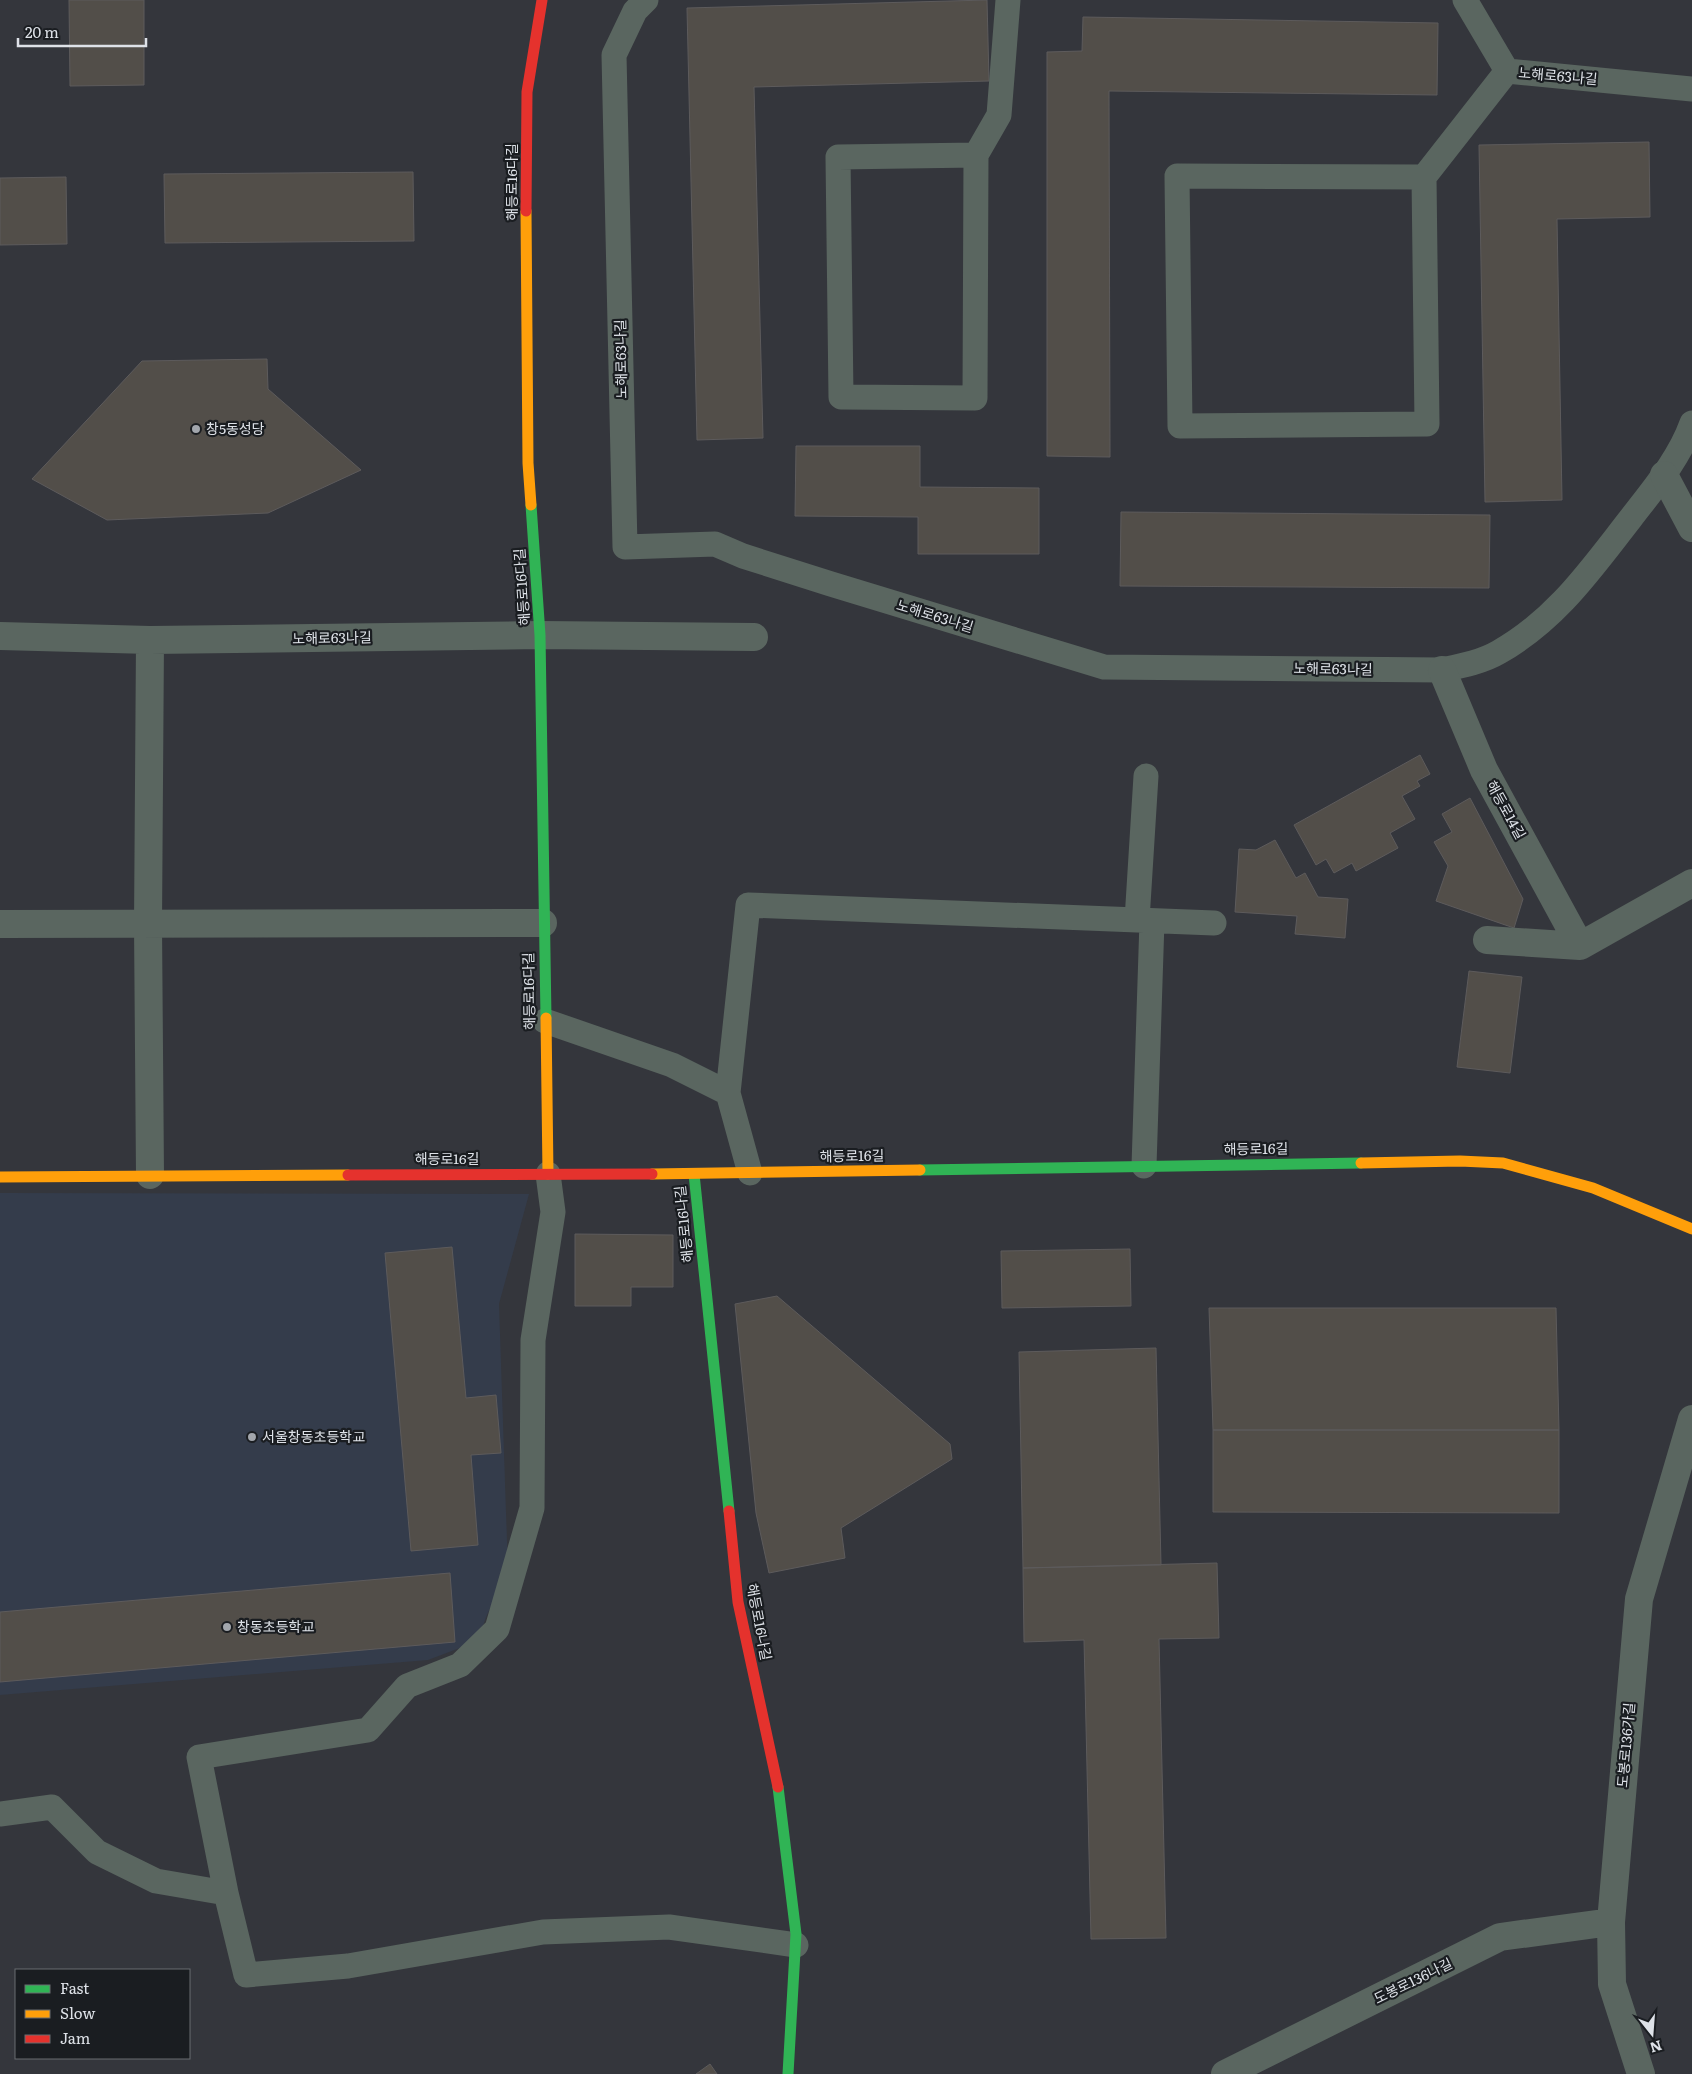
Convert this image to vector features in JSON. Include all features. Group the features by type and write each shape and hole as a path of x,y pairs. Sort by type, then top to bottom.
{"street":[{"name":"해등로16다길","path":"542,0 527,92 526,270 528,463 540,635 548,1174"},
{"path":"1664,475 1692,528"},
{"name":"노해로63나길","path":"0,636 150,640 540,635 754,637"},
{"path":"150,640 148,925 150,1175"},
{"name":"해등로14길","path":"1442,670 1484,770 1580,946"},
{"path":"1487,940 1580,946 1692,883"},
{"path":"0,924 543,923"},
{"name":"해등로16길","path":"0,1177 694,1174 1460,1161 1503,1163 1593,1188 1692,1229"},
{"name":"해등로16나길","path":"694,1174 738,1602 781,1800 796,1934 788,2074"},
{"name":"도봉로136가길","path":"1641,2074 1612,1984 1611,1922 1639,1599 1692,1420"},
{"name":"도봉로136나길","path":"1225,2074 1254,2068 1500,1937 1611,1922"}],"lane":[{"name":"노해로63나길","path":"646,0 635,11 614,55 624,547 715,544 743,556 859,593 1104,667 1442,670 1465,666 1498,653 1535,628 1574,592 1664,475 1685,442 1692,423"},
{"path":"976,155 838,157 841,397 975,398 976,155 999,115 1008,0"},
{"name":"노해로63나길","path":"1465,0 1507,71 1692,89"},
{"path":"1424,177 1177,176 1180,426 1427,424 1424,177 1507,71"},
{"path":"1144,1166 1146,776"},
{"path":"750,1173 728,1093 748,905 1214,923"},
{"path":"545,1021 672,1064 728,1093"},
{"path":"548,1174 553,1212 533,1340 532,1508 497,1629 460,1664 406,1686 368,1730 199,1757 226,1893 246,1975 348,1966 543,1932 669,1928 796,1945"},
{"path":"0,1814 52,1807 97,1852 105,1856 156,1881 226,1893"}],"shaded area":[{"name":"서울창동초등학교","path":"0,1193 529,1194 499,1304 508,1571 486,1617 478,1641 428,1660 0,1695"}],"building":[{"path":"69,0 144,0 144,85 70,86"},
{"path":"987,0 989,81 754,87 763,438 697,440 687,8"},
{"path":"1083,17 1438,23 1437,95 1109,91 1110,457 1047,456 1047,52 1082,51"},
{"path":"1649,142 1650,217 1557,219 1562,500 1485,502 1479,145"},
{"path":"413,172 414,241 165,243 164,174"},
{"path":"66,177 67,244 0,245 0,178"},
{"name":"창5동성당","path":"267,359 268,389 361,470 268,513 107,520 32,479 142,361"},
{"path":"796,446 920,446 920,487 1039,488 1039,554 918,554 918,517 795,516"},
{"path":"1121,512 1490,515 1489,588 1120,586"},
{"path":"1420,755 1430,774 1417,781 1420,786 1402,796 1415,819 1390,833 1398,848 1356,871 1352,863 1334,873 1326,859 1316,865 1294,825"},
{"path":"1470,798 1523,899 1514,928 1436,901 1448,866 1434,842 1452,832 1442,814"},
{"path":"1275,840 1296,878 1305,873 1318,897 1348,899 1345,938 1295,934 1297,916 1235,912 1239,849 1256,850"},
{"path":"1469,971 1522,977 1510,1073 1457,1067"},
{"path":"575,1234 673,1235 673,1287 631,1287 631,1306 575,1306"},
{"path":"452,1247 466,1398 496,1395 501,1453 471,1455 478,1545 411,1551 385,1253"},
{"path":"1130,1249 1131,1306 1002,1308 1001,1251"},
{"path":"777,1296 950,1444 952,1459 841,1528 845,1558 769,1573 756,1513 735,1304"},
{"path":"1209,1308 1556,1308 1559,1430 1213,1430"},
{"path":"1156,1348 1161,1565 1023,1568 1019,1352"},
{"path":"1213,1430 1559,1430 1559,1513 1213,1512"},
{"path":"1217,1563 1219,1638 1159,1639 1166,1938 1091,1939 1084,1640 1024,1642 1023,1568"},
{"name":"창동초등학교","path":"450,1573 455,1642 0,1682 0,1612"},
{"path":"710,2064 717,2074 696,2074"}],"traffic: fast":[{"path":"531,505 540,635 546,1018"},
{"path":"920,1170 1361,1163"},
{"path":"694,1174 729,1511"},
{"path":"778,1787 796,1934 788,2074"}],"traffic: slow":[{"path":"526,211 528,463 531,505"},
{"path":"546,1018 548,1174"},
{"path":"1361,1163 1460,1161 1503,1163 1593,1188 1692,1229"},
{"path":"652,1174 920,1170"},
{"path":"0,1177 348,1175"}],"traffic: jam":[{"path":"526,211 527,92 542,0"},
{"path":"348,1175 652,1174"},
{"path":"729,1511 738,1602 778,1787"}],"place":[{"name":"창5동성당","path":"196,429"},
{"name":"서울창동초등학교","path":"252,1437"},
{"name":"창동초등학교","path":"227,1627"}]}
